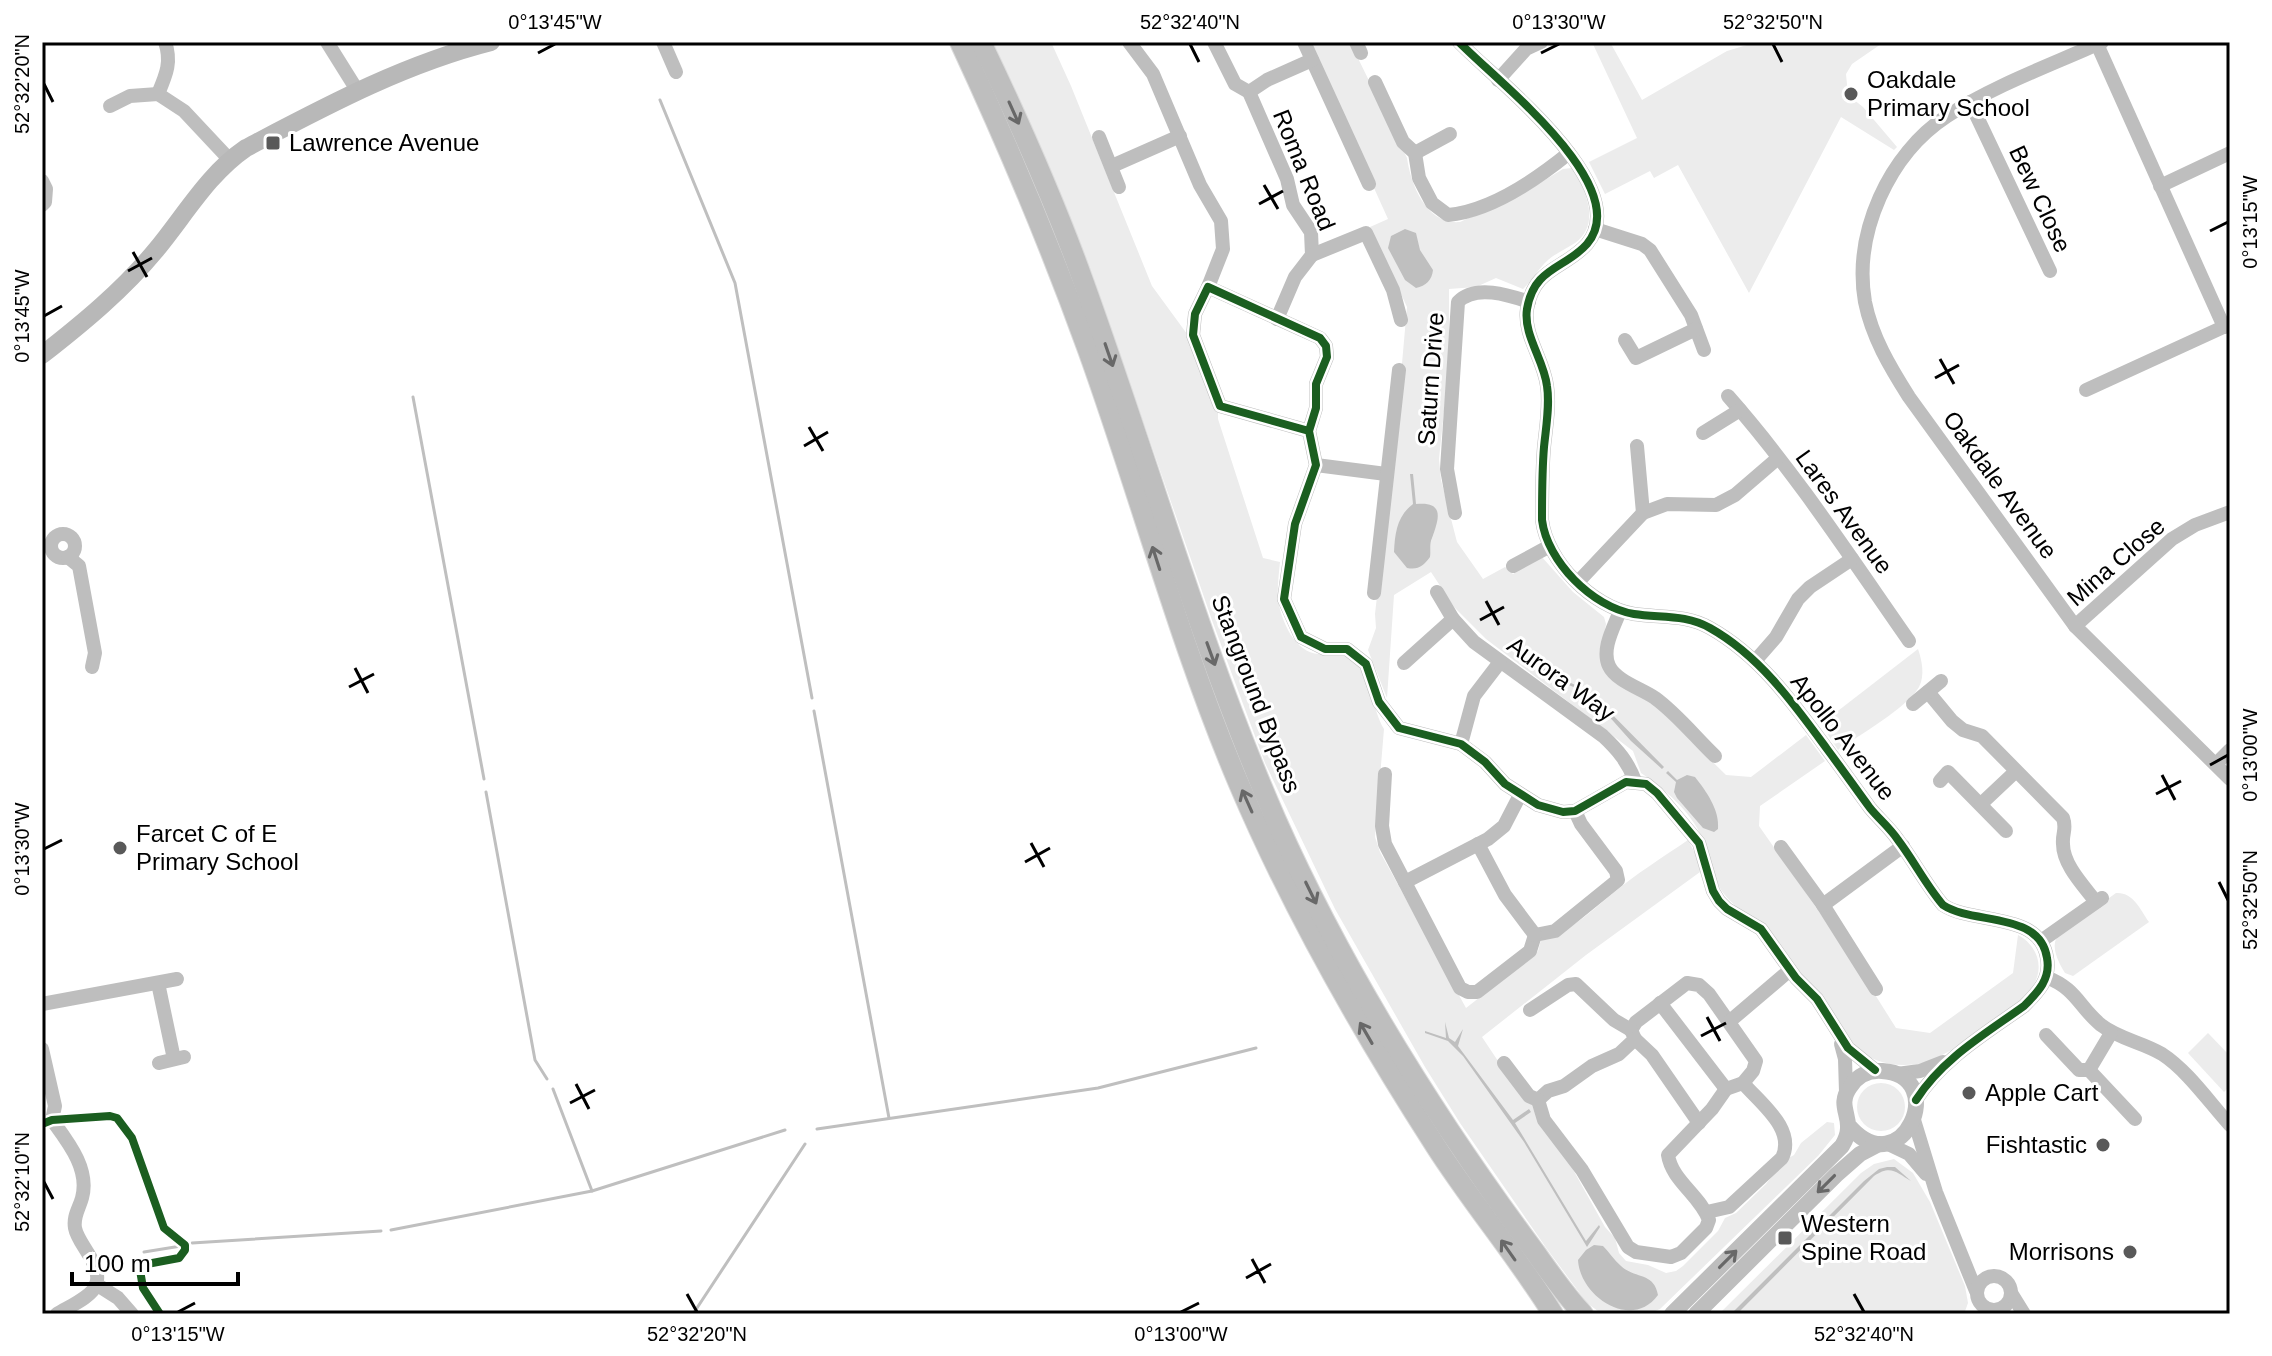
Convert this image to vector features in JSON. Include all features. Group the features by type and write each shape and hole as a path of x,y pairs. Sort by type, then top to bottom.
{"main road":[{"path":"42,355 112,298 157,249 203,187 229,159 357,90 406,68 491,42"},
{"name":"Stanground Bypass","path":"960,42 998,122 1046,238 1089,352 1164,584 1211,713 1269,851 1325,961 1378,1054 1437,1148 1553,1314"},
{"name":"Stanground Bypass","path":"981,42 1077,263 1200,624 1276,819 1307,885 1365,992 1430,1100 1484,1183 1583,1314"}],"street":[{"path":"158,94 169,70 170,56 165,42"},
{"path":"327,42 357,90"},
{"path":"663,42 676,72"},
{"path":"1129,42 1153,74 1200,185 1221,221 1223,249 1195,314 1193,335 1220,406 1309,431"},
{"name":"Roma Road","path":"1214,42 1235,84 1249,92 1287,179 1293,205 1311,232 1312,255 1295,277 1277,319"},
{"path":"1304,42 1369,184"},
{"path":"1459,42 1529,108 1569,153 1589,184 1597,212 1595,229 1586,245 1544,274 1529,302 1527,324 1545,372 1548,397 1542,520 1548,547 1513,566"},
{"path":"1498,80 1526,49 1541,42"},
{"path":"2086,390 2227,326 2160,186 2100,43"},
{"name":"Oakdale Avenue","path":"2100,43 1970,102 1945,117 1908,150 1886,184 1870,224 1864,261 1865,301 1874,335 1909,397 2075,626 2230,779"},
{"path":"1249,92 1267,80 1312,60"},
{"path":"1375,82 1403,142 1415,153 1419,178 1432,203 1448,215 1462,213 1536,180 1569,153"},
{"path":"110,106 130,96 158,94 184,111 229,159"},
{"name":"Bew Close","path":"1970,102 2050,271"},
{"path":"1415,153 1450,134"},
{"path":"1112,166 1180,136"},
{"path":"1099,137 1119,187"},
{"path":"2160,186 2230,153"},
{"path":"42,181 46,189 42,205"},
{"path":"1595,229 1642,244 1650,250 1691,315 1704,350"},
{"path":"1312,255 1366,233 1393,290 1401,320"},
{"path":"1208,287 1320,338 1326,346 1327,357 1316,384 1316,408 1309,431 1316,465 1295,524 1284,599 1301,637 1325,649 1347,649 1366,664 1379,702 1399,728 1461,744 1520,795 1552,810 1575,811 1616,785 1635,781 1646,784 1699,843 1713,891 1719,901 1761,929 1790,970 1817,999 1855,1056 1875,1070 1897,1074 1930,1068 1954,1057"},
{"name":"Saturn Drive","path":"1455,513 1455,485 1447,444 1458,302 1468,296 1496,292 1529,302"},
{"path":"1625,340 1636,358 1696,329"},
{"path":"1374,593 1399,370"},
{"name":"Lares Avenue","path":"1728,396 1778,458 1909,641"},
{"path":"1703,433 1740,410"},
{"path":"1637,446 1643,513"},
{"path":"1578,582 1643,513 1667,504 1716,505 1735,495 1778,458"},
{"path":"1316,465 1386,474"},
{"name":"Mina Close","path":"2075,626 2172,539 2195,525 2230,512"},
{"path":"61,533 69,534 76,548 68,557 60,558 47,550 61,533"},
{"name":"Apollo Avenue","path":"1548,547 1578,582 1603,603 1620,611 1685,618 1701,623 1755,661 1797,708 1873,811 1903,846 1943,905 1951,910 2020,926 2041,941"},
{"path":"68,557 79,566 95,653 92,667"},
{"path":"1755,661 1776,637 1798,599 1810,587 1852,559"},
{"name":"Aurora Way","path":"1437,592 1453,619 1474,642 1603,736 1621,753 1635,781"},
{"path":"1620,611 1606,654 1614,673 1681,714 1715,756"},
{"path":"1404,663 1453,619"},
{"path":"1461,744 1474,696 1500,662"},
{"path":"1913,704 1941,681"},
{"path":"1916,1100 1933,1075 2024,1006 2046,977 2048,962 2041,941 2099,900 2067,860 2062,843 2067,828 2063,818 1982,736 1963,730 1952,721 1928,692"},
{"path":"2216,764 2230,750"},
{"path":"1940,781 1948,772 2006,831"},
{"path":"1981,804 2015,772"},
{"path":"1385,774 1382,826 1385,844 1460,988 1477,992 1530,951 1535,935"},
{"path":"1405,882 1478,844 1504,826 1520,795"},
{"path":"1535,935 1555,931 1618,880 1616,871 1575,811"},
{"path":"1478,844 1505,895 1535,935"},
{"path":"1823,905 1903,846"},
{"path":"1781,847 1798,862 1876,989"},
{"path":"1861,963 1874,955"},
{"path":"1730,1021 1790,970"},
{"path":"2046,977 2066,986 2091,1016 2111,1033 2172,1061 2230,1125"},
{"path":"42,1004 177,979"},
{"path":"158,983 173,1060"},
{"path":"1504,1063 1529,1096 1538,1100 1544,1120 1582,1170 1628,1247 1636,1252 1671,1257 1681,1253 1706,1228 1709,1220 1704,1205 1670,1168 1668,1155 1726,1089 1743,1083 1753,1071 1756,1061 1730,1021 1699,985 1687,983 1636,1022 1633,1034 1619,1054 1592,1066 1538,1100"},
{"path":"1530,1010 1568,985 1576,984 1652,1055 1699,1123"},
{"path":"1660,1003 1726,1089"},
{"path":"1837,1032 1845,1059 1844,1115 1849,1126 1867,1141 1882,1143 1909,1154 1920,1165 1936,1192"},
{"path":"2089,1070 2111,1033"},
{"path":"2046,1035 2079,1070 2089,1070 2135,1119"},
{"path":"42,1049 55,1106 47,1122 77,1159 84,1180 83,1197 74,1216 75,1231 97,1275 91,1292 57,1314"},
{"path":"1846,1092 1858,1078 1875,1070"},
{"path":"1897,1074 1911,1088 1916,1100 1914,1120 1936,1192 1982,1306 2003,1312 2011,1293"},
{"path":"1707,1212 1729,1207 1782,1158 1787,1148 1780,1126 1743,1083"},
{"path":"1696,1314 1836,1175 1860,1154 1898,1139 1908,1131 1914,1120"},
{"path":"1672,1314 1834,1155 1842,1146 1849,1126"},
{"path":"1960,1249 1970,1264 2007,1282 2024,1314"},
{"path":"1976,1291 1981,1281 1991,1275"},
{"path":"96,1284 118,1298 132,1314"}],"shaded area":[{"path":"993,42 1051,42 1152,286 1190,338 1218,413 1263,558 1280,562 1278,599 1286,626 1303,648 1319,654 1347,656 1355,661 1365,676 1384,729 1375,837 1380,852 1466,1008 1538,951 1541,940 1579,921 1630,880 1688,840 1697,857 1700,872 1586,955 1482,1037 1532,1105 1551,1140 1566,1157 1605,1227 1615,1238 1619,1253 1626,1261 1648,1265 1666,1273 1683,1266 1718,1231 1725,1218 1736,1213 1785,1160 1794,1155 1801,1143 1827,1122 1834,1123 1835,1135 1818,1156 1660,1309 1648,1314 1602,1314 1587,1303 1460,1123 1335,909 1265,763 1093,277 1055,180"},
{"path":"1308,42 1350,42 1407,158 1417,191 1438,217 1460,222 1525,192 1563,169 1572,168 1586,196 1589,217 1583,235 1548,260 1523,289 1496,278 1476,287 1449,289 1449,363 1439,459 1441,480 1457,542 1483,579 1505,567 1513,574 1541,556 1573,592 1604,617 1606,624 1601,652 1726,775 1751,777 1806,735 1825,761 1760,806 1759,826 1857,966 1896,1028 1930,1033 2013,973 2018,935 2025,939 2037,957 2037,979 2026,995 1983,1030 1935,1059 1918,1064 1882,1062 1859,1049 1787,961 1721,890 1697,828 1676,801 1641,773 1633,751 1486,639 1454,607 1431,572 1394,595 1387,698 1368,650 1376,628 1407,307 1370,227 1388,219"},
{"path":"1592,42 1610,42 1642,100 1727,51 1757,42 1884,42 1852,64 1846,74 1848,95 1863,107 1897,147 1894,150 1841,117 1749,293 1678,165 1654,178 1650,171 1605,194 1589,162 1637,138"},
{"path":"1405,229 1416,233 1420,250 1433,270 1428,282 1416,288 1405,280 1388,248 1391,236"},
{"path":"1410,474 1413,474 1416,504 1432,505 1438,513 1430,557 1418,568 1407,568 1394,552 1398,525 1413,504"},
{"path":"1518,648 1552,674 1590,692 1664,767 1662,769 1631,741 1589,694 1551,677 1515,651"},
{"path":"1918,649 1922,678 1913,695 1894,712 1838,750 1821,724"},
{"path":"1668,771 1677,780 1687,775 1695,777 1715,808 1718,829 1714,832 1703,828 1677,798 1674,792 1676,782 1666,773"},
{"path":"2116,893 2132,898 2149,922 2073,976 2065,973 2055,950 2058,936"},
{"path":"1445,1022 1449,1038 1455,1042 1463,1029 1458,1046 1513,1120 1529,1109 1531,1112 1515,1123 1586,1241 1600,1227 1587,1247 1524,1142 1463,1056 1448,1041 1425,1033 1446,1038"},
{"path":"2208,1033 2230,1056 2230,1086 2224,1092 2188,1053"},
{"path":"1881,1083 1890,1084 1898,1090 1904,1098 1904,1116 1898,1124 1890,1130 1881,1131 1872,1130 1864,1124 1858,1116 1857,1107 1858,1098 1864,1090 1872,1084"},
{"path":"1894,1159 1913,1173 1930,1202 1965,1286 1968,1303 1964,1314 1719,1314 1861,1173 1874,1164"},
{"path":"1895,1167 1911,1181 1889,1170 1874,1176 1737,1314 1731,1314 1864,1181 1879,1169"},
{"path":"1594,1245 1603,1246 1626,1270 1648,1279 1658,1295 1635,1310 1622,1310 1597,1297 1581,1274 1578,1260"}],"waterway":[{"path":"660,100 735,283 812,698"},
{"path":"413,397 484,779"},
{"path":"814,711 889,1118"},
{"path":"486,792 535,1060 547,1079"},
{"path":"817,1129 1098,1088 1256,1048"},
{"path":"553,1089 592,1191 785,1130"},
{"path":"693,1314 805,1144"},
{"path":"391,1230 592,1191"},
{"path":"192,1243 381,1231"},
{"path":"144,1252 181,1246"}],"cycle path":[{"path":"1459,42 1554,135 1577,164 1593,193 1597,220 1587,244 1543,277 1536,285 1527,309 1528,328 1548,393 1542,520 1546,536 1562,566 1588,592 1618,610 1682,618 1701,624 1745,652 1802,715 1870,808 1895,836 1943,905 2019,926 2042,943 2048,966 2038,990 2024,1006 1951,1060 1916,1100"},
{"path":"1309,431 1220,406 1193,335 1195,314 1208,287 1320,338 1326,346 1327,357 1316,384 1316,408 1309,431 1316,465 1295,524 1284,599 1301,637 1325,649 1347,649 1366,664 1379,702 1399,728 1461,744 1485,762 1505,784 1538,805 1563,812 1575,811 1626,782 1646,784 1699,843 1713,891 1719,901 1761,929 1796,978 1817,999 1848,1048 1875,1070"},
{"path":"42,1124 52,1120 110,1116 117,1118 132,1138 164,1228 185,1245 179,1258 147,1264 140,1270 143,1288 160,1314"}],"place":[{"name":"Oakdale Primary School","path":"1851,94"},
{"name":"Lawrence Avenue","path":"273,143"},
{"name":"Farcet C of E Primary School","path":"120,848"},
{"name":"Apple Cart","path":"1969,1093"},
{"name":"Fishtastic","path":"2103,1145"},
{"name":"Western Spine Road","path":"1785,1238"},
{"name":"Morrisons","path":"2130,1252"}]}
